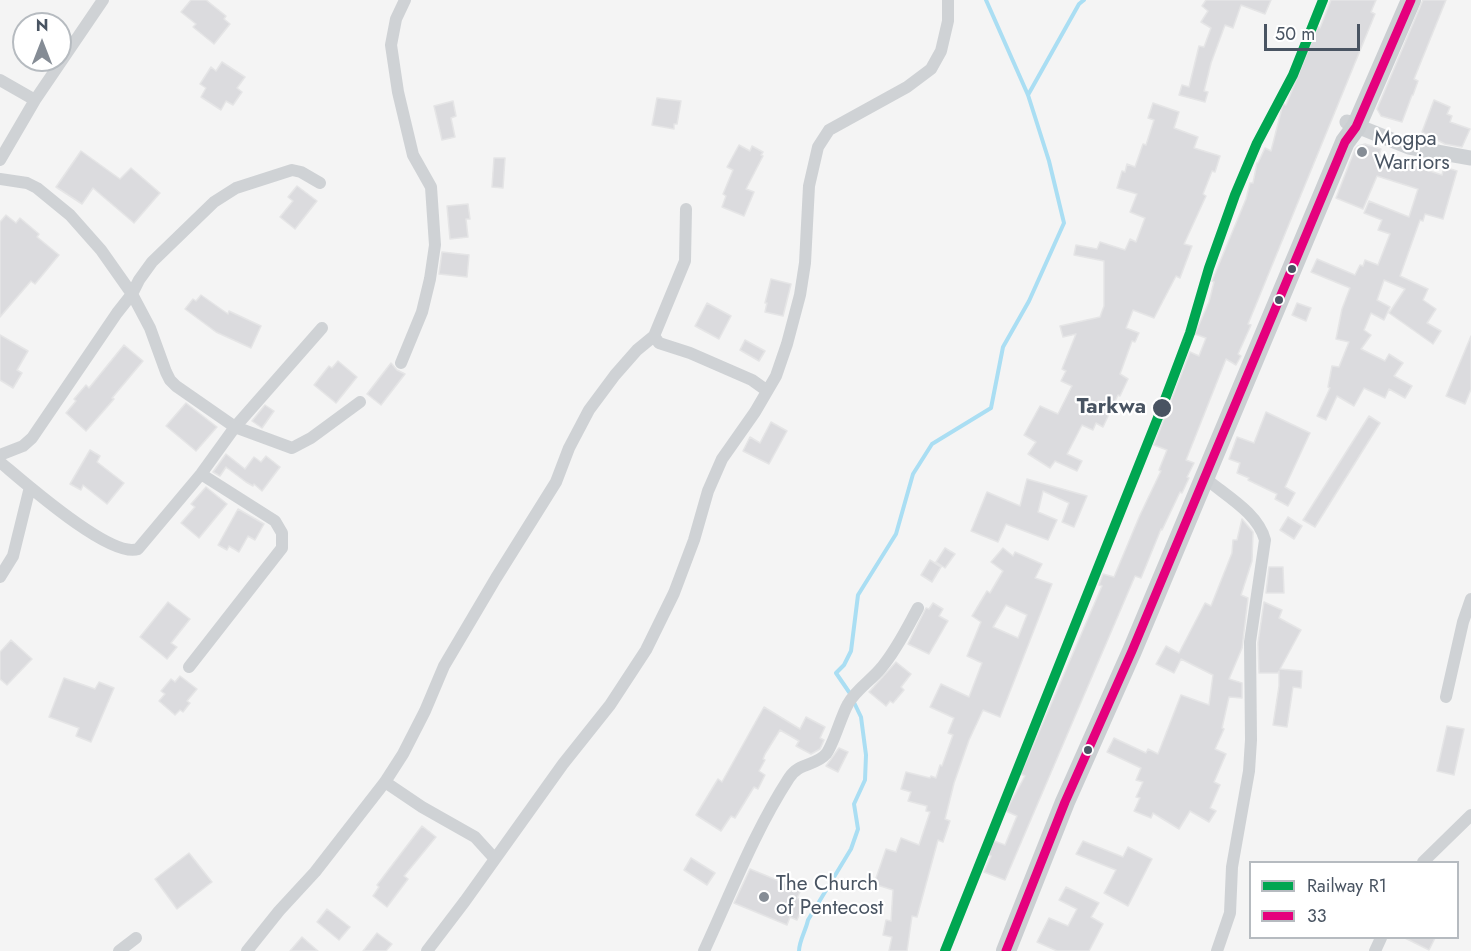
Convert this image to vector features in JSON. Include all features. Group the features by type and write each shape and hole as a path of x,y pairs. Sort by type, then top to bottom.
{"main road":[{"path":"1006,951 1081,764 1128,661 1349,131 1399,0"},
{"path":"1349,131 1411,0"}],"street":[{"path":"0,160 35,100 103,0"},
{"path":"401,363 422,312 435,245 430,187 413,154 399,92 392,45 396,19 405,0"},
{"path":"427,951 563,764 610,705 646,651 674,593 694,540 708,491 722,459 755,412 776,376 800,295 805,263 809,186 818,147 829,130 907,87 931,69 941,51 948,21 948,0"},
{"path":"0,80 35,100"},
{"path":"1349,131 1409,147 1471,158"},
{"path":"0,455 23,446 32,438 152,262 214,202 236,188 292,170 301,172 320,183"},
{"path":"0,179 27,183 37,188 51,198 102,250 132,294 150,328 170,380 235,427 292,448 311,438 360,402"},
{"path":"247,951 279,911 315,872 385,782 403,754 425,711 444,666 556,482 569,448 589,410 615,375 637,350 654,336 685,261 686,209"},
{"path":"0,462 88,531 131,552 138,549 201,474 235,427 322,328"},
{"path":"654,336 659,343 690,353 752,380 766,390"},
{"path":"189,667 282,548 282,533 275,521 201,474"},
{"path":"1205,478 1254,518 1262,528 1265,540 1250,642 1249,771 1232,867 1230,913 1217,951"},
{"path":"0,576 13,556 30,487"},
{"path":"1446,697 1463,622 1471,599"},
{"path":"704,951 761,825 796,769 820,759 827,753 849,702 892,654 918,608"},
{"path":"385,782 422,807 476,837 495,859"},
{"path":"1424,861 1471,815"},
{"path":"119,951 136,938"}],"building":[{"path":"191,0 206,0 226,16 224,19 230,24 214,44 193,27 196,24 181,12"},
{"path":"1206,0 1271,0 1265,14 1241,5 1233,28 1225,25 1211,63 1204,91 1208,92 1205,102 1179,95 1182,85 1189,87 1199,46 1204,47 1211,28 1201,22 1208,11 1202,6"},
{"path":"1331,0 1376,0 1371,12 1375,14 1248,324 1251,325 1238,354 1241,356 1236,365 1226,359 1186,460 1194,463 1187,477 1189,478 1161,529 1141,578 1135,576 1005,880 984,872 994,841 1005,845 1017,816 1006,811 1025,776 1021,774 1102,586 1099,585 1103,574 1114,577 1161,471 1159,470 1167,450 1154,445 1190,352 1199,356 1206,338 1195,334 1209,302 1214,282 1212,281 1246,199 1250,183 1253,183 1257,163 1265,148 1271,151 1283,104 1286,105"},
{"path":"1423,0 1446,0 1414,79 1418,81 1402,122 1381,116 1377,109"},
{"path":"222,62 245,77 237,88 242,92 233,105 226,101 221,110 201,97 206,88 200,84 211,67 216,71"},
{"path":"657,98 681,101 674,129 652,125"},
{"path":"1434,100 1450,107 1447,114 1452,116 1450,122 1470,129 1462,147 1445,144 1422,132"},
{"path":"453,101 456,116 451,118 455,137 442,140 434,106"},
{"path":"1153,103 1179,112 1174,128 1198,137 1194,148 1220,156 1215,172 1212,171 1203,194 1206,196 1184,244 1192,246 1180,278 1176,276 1154,318 1133,310 1126,328 1139,333 1135,342 1132,341 1120,374 1128,379 1120,396 1118,395 1103,427 1096,423 1093,430 1082,425 1067,454 1082,461 1077,471 1055,461 1050,468 1028,454 1036,442 1024,435 1040,406 1058,414 1072,386 1061,381 1066,371 1062,369 1076,334 1063,337 1060,326 1100,317 1104,306 1104,261 1074,255 1076,245 1097,249 1100,242 1125,250 1130,239 1136,242 1145,218 1130,212 1137,194 1117,188 1122,171 1125,172 1127,164 1135,167 1143,144 1146,145 1154,120 1148,118"},
{"path":"1365,144 1381,149 1379,155 1442,175 1444,167 1457,171 1443,219 1425,214 1423,221 1420,220 1400,276 1428,289 1423,300 1436,309 1427,323 1441,331 1433,344 1389,313 1405,289 1384,280 1377,300 1390,307 1384,320 1371,313 1364,330 1371,335 1361,349 1385,361 1389,354 1403,363 1394,376 1412,386 1405,398 1389,389 1385,398 1364,388 1354,406 1337,396 1326,420 1317,416 1330,388 1328,387 1332,366 1339,367 1349,342 1336,339 1342,309 1350,288 1311,272 1317,259 1355,275 1365,260 1378,265 1390,234 1378,230 1382,220 1364,213 1369,201 1409,217 1418,189 1377,176 1363,209 1336,198 1355,149"},
{"path":"739,145 750,151 752,146 763,152 746,189 754,192 744,216 722,207 726,196 723,194 733,170 727,167"},
{"path":"81,151 120,179 131,168 160,193 134,223 93,188 82,204 56,187"},
{"path":"494,158 505,158 503,188 492,187"},
{"path":"297,186 317,201 295,229 280,217 293,201 288,197"},
{"path":"468,204 470,219 466,219 468,237 450,239 447,206"},
{"path":"6,215 16,223 20,218 39,234 37,237 59,255 35,284 31,281 0,317 0,222"},
{"path":"442,252 469,255 467,277 439,274"},
{"path":"771,279 791,284 783,316 765,312"},
{"path":"201,295 228,314 229,311 261,326 251,348 216,332 185,309 193,299 196,301"},
{"path":"707,303 731,316 719,339 695,326"},
{"path":"1297,303 1311,308 1306,321 1292,315"},
{"path":"0,335 28,351 17,370 22,373 13,388 0,380"},
{"path":"1471,336 1471,389 1465,404 1446,396"},
{"path":"745,340 765,351 759,361 740,350"},
{"path":"124,345 143,361 86,431 66,413 76,401 74,399 86,385 89,388"},
{"path":"338,361 357,377 336,403 314,385 329,366 332,368"},
{"path":"391,363 405,374 381,405 367,394"},
{"path":"186,403 217,427 196,451 166,426"},
{"path":"265,405 274,411 262,428 252,421"},
{"path":"1266,412 1310,433 1285,487 1295,493 1288,506 1275,499 1277,494 1237,473 1240,463 1229,459 1237,437 1254,443"},
{"path":"1369,416 1380,423 1315,527 1303,520"},
{"path":"771,422 787,431 769,464 743,451 750,437 760,443"},
{"path":"90,450 100,456 97,462 124,483 107,504 83,485 81,490 70,484"},
{"path":"226,454 245,469 254,457 261,462 266,456 280,467 262,491 226,467 220,476 213,472"},
{"path":"1027,479 1087,496 1074,527 1062,522 1069,503 1043,491 1038,512 1057,520 1048,540 1006,524 998,542 971,531 987,492 1020,506"},
{"path":"206,487 227,504 199,538 181,523 195,507 191,504"},
{"path":"238,509 264,524 255,540 248,536 239,552 229,546 227,550 218,545"},
{"path":"1288,517 1302,526 1294,539 1280,530"},
{"path":"1242,519 1253,532 1252,561 1241,595 1248,598 1242,648 1229,679 1242,683 1242,698 1229,697 1222,728 1224,729 1215,749 1226,754 1214,782 1220,785 1210,808 1216,811 1209,822 1190,811 1179,829 1153,813 1151,818 1134,811 1140,798 1136,797 1143,782 1136,780 1141,768 1107,752 1114,738 1146,753 1148,749 1158,754 1181,695 1209,705 1213,675 1181,659 1174,673 1156,664 1166,646 1179,653 1205,603 1211,606 1232,553 1233,540 1237,540"},
{"path":"945,548 955,554 945,568 936,562"},
{"path":"1003,548 1013,556 1015,552 1042,564 1035,578 1052,584 1000,717 983,710 969,740 954,783 945,819 950,821 943,842 938,840 917,917 912,916 907,951 889,951 892,937 883,935 886,920 891,921 893,890 874,884 886,849 896,852 901,838 919,845 930,812 926,811 927,806 908,801 911,792 901,789 906,772 936,778 940,765 942,766 953,735 948,733 954,718 930,707 941,684 969,697 982,663 967,656 981,622 972,616 987,591 990,593 1003,571 991,562","holes":["1006,605 1027,615 1018,638 993,627"]},
{"path":"930,560 941,567 932,582 921,575"},
{"path":"1269,567 1283,567 1284,593 1266,593"},
{"path":"168,602 190,619 171,643 177,647 167,659 140,637"},
{"path":"1264,602 1282,610 1279,618 1301,630 1280,669 1302,671 1301,688 1293,687 1287,727 1273,725 1279,671 1278,673 1259,673 1258,643"},
{"path":"933,603 943,609 939,616 948,621 929,654 908,644 926,608 929,609"},
{"path":"11,640 32,659 7,685 0,679 0,652"},
{"path":"896,662 911,674 901,687 904,690 893,703 890,701 886,706 869,692"},
{"path":"180,676 197,689 187,701 190,703 183,712 180,710 175,715 159,701 165,694 161,691 171,679 175,682"},
{"path":"64,678 95,689 99,682 114,688 91,742 76,736 79,728 49,717"},
{"path":"764,707 800,729 806,717 825,727 820,738 824,740 820,749 811,754 796,746 799,741 780,730 763,759 765,760 759,771 765,775 758,789 754,787 735,818 731,816 721,831 696,815 718,779 722,782"},
{"path":"1447,726 1464,729 1454,775 1437,771"},
{"path":"839,748 848,752 838,772 826,766"},
{"path":"422,826 436,837 404,876 408,879 387,907 373,896 379,887 377,885"},
{"path":"1083,841 1123,857 1128,847 1152,859 1128,906 1104,893 1116,870 1076,854"},
{"path":"189,853 212,882 177,909 155,879"},
{"path":"691,858 715,873 707,885 684,870"},
{"path":"750,869 801,890 797,898 805,901 797,920 790,917 787,925 734,903"},
{"path":"1066,887 1099,903 1091,917 1103,924 1089,951 1057,951 1037,942 1049,918 1068,926 1077,909 1059,900"},
{"path":"327,909 350,927 339,940 317,922"},
{"path":"377,933 392,944 386,951 363,951"},
{"path":"302,937 318,951 290,951"},
{"path":"1407,939 1434,939 1429,950"}],"waterway":[{"path":"799,951 808,920 851,849 858,829 854,804 865,780 866,755 861,717 849,692 836,673 844,665 851,651 858,595 896,534 913,474 932,444 991,408 1003,347 1029,301 1064,223 1049,161 1028,95 986,0"},
{"path":"1028,95 1079,4 1084,0"}],"rail line":[{"name":"R1","path":"945,951 1161,410 1190,333 1209,268 1235,195 1257,143 1293,75 1323,0"}],"transit line":[{"name":"33","path":"1006,951 1065,802 1132,651 1345,142 1356,127 1411,0"}],"place":[{"name":"Mogpa Warriors","path":"1362,152"},
{"name":"Tarkwa","path":"1162,408"},
{"name":"The Church of Pentecost","path":"764,897"}]}
